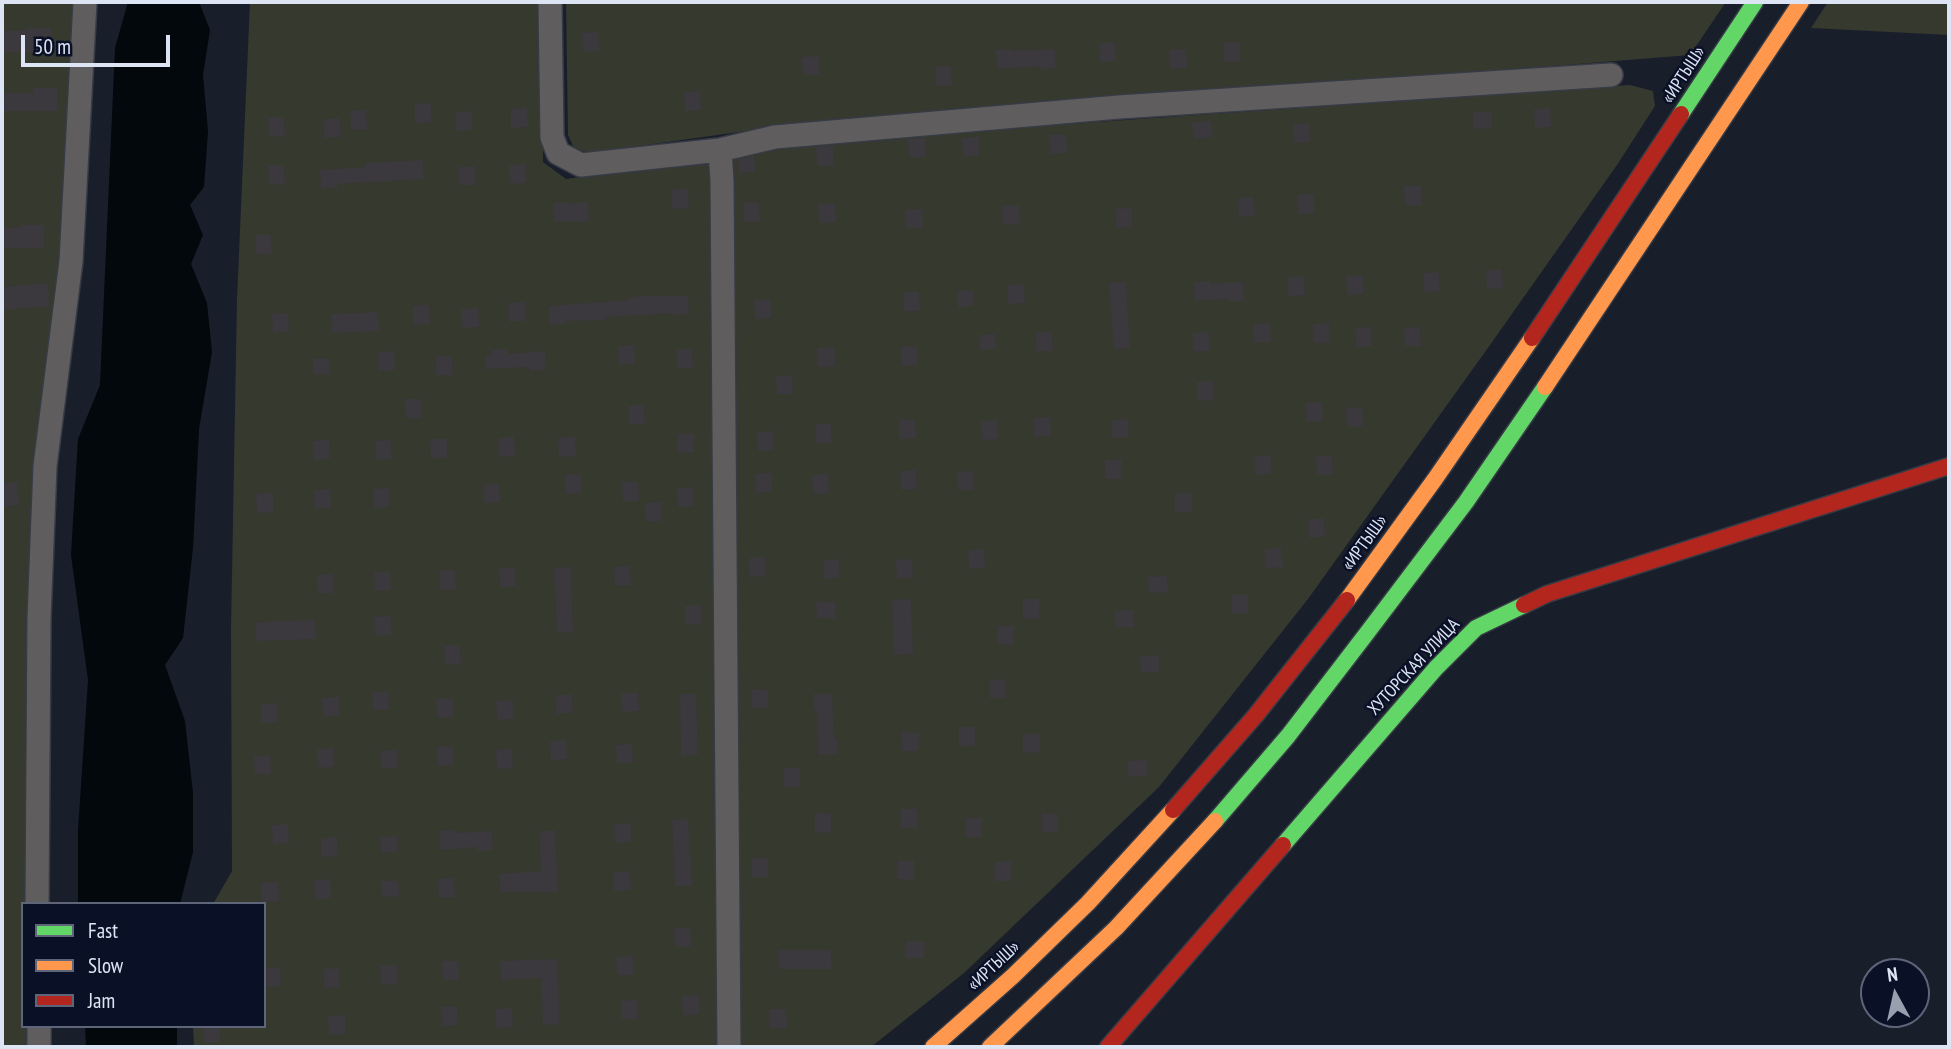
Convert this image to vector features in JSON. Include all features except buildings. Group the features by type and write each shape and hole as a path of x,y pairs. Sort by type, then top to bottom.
{"main road":[{"name":"«ИРТЫШ»","path":"933,1047 1013,976 1096,894 1256,715 1342,607 1537,330 1755,2"},
{"path":"990,1047 1116,928 1203,835 1287,736 1466,502 1801,2"},
{"name":"ХУТОРСКАЯ УЛИЦА","path":"1108,1047 1436,668 1476,628 1547,594 1949,466"}],"street":[{"path":"37,902 39,618 45,466 71,261 85,2"},
{"path":"550,2 552,137 558,153 581,165 720,150 775,137 1094,109 1611,75"},
{"path":"720,150 729,1047"},
{"path":"39,1028 39,1047"}],"shaded area":[{"path":"2,2 78,2 66,210 29,610 25,902 21,902 21,1028 29,1028 29,1047 2,1047"},
{"path":"128,2 199,2 210,30 203,75 208,131 204,187 190,205 203,235 191,264 207,303 212,352 199,429 193,548 183,638 165,665 185,721 193,793 193,852 180,902 78,902 78,830 88,680 71,555 78,439 100,385 115,48"},
{"path":"250,2 542,2 543,162 566,179 803,146 1010,128 1630,85 1653,91 1655,106 1617,165 1490,345 1308,599 1159,787 964,973 871,1047 194,1047 193,1028 266,1028 266,902 214,902 232,871 231,629 237,299"},
{"path":"566,2 1726,2 1690,55 746,131 589,153 574,148 568,135"},
{"path":"1828,2 1949,2 1949,35 1811,28"},
{"path":"85,1028 177,1028 177,1047 86,1047"}],"traffic: fast":[{"path":"1681,114 1755,2"},
{"path":"1215,821 1288,736 1367,633 1466,502 1545,387"},
{"path":"1283,845 1436,668 1476,628 1524,605"}],"traffic: slow":[{"path":"1545,387 1801,2"},
{"path":"1347,600 1532,338"},
{"path":"933,1047 1013,976 1088,903 1173,810"},
{"path":"990,1047 1116,928 1215,821"}],"traffic: jam":[{"path":"1532,338 1681,114"},
{"path":"1524,605 1547,594 1949,466"},
{"path":"1173,810 1256,715 1347,600"},
{"path":"1108,1047 1283,845"}]}
